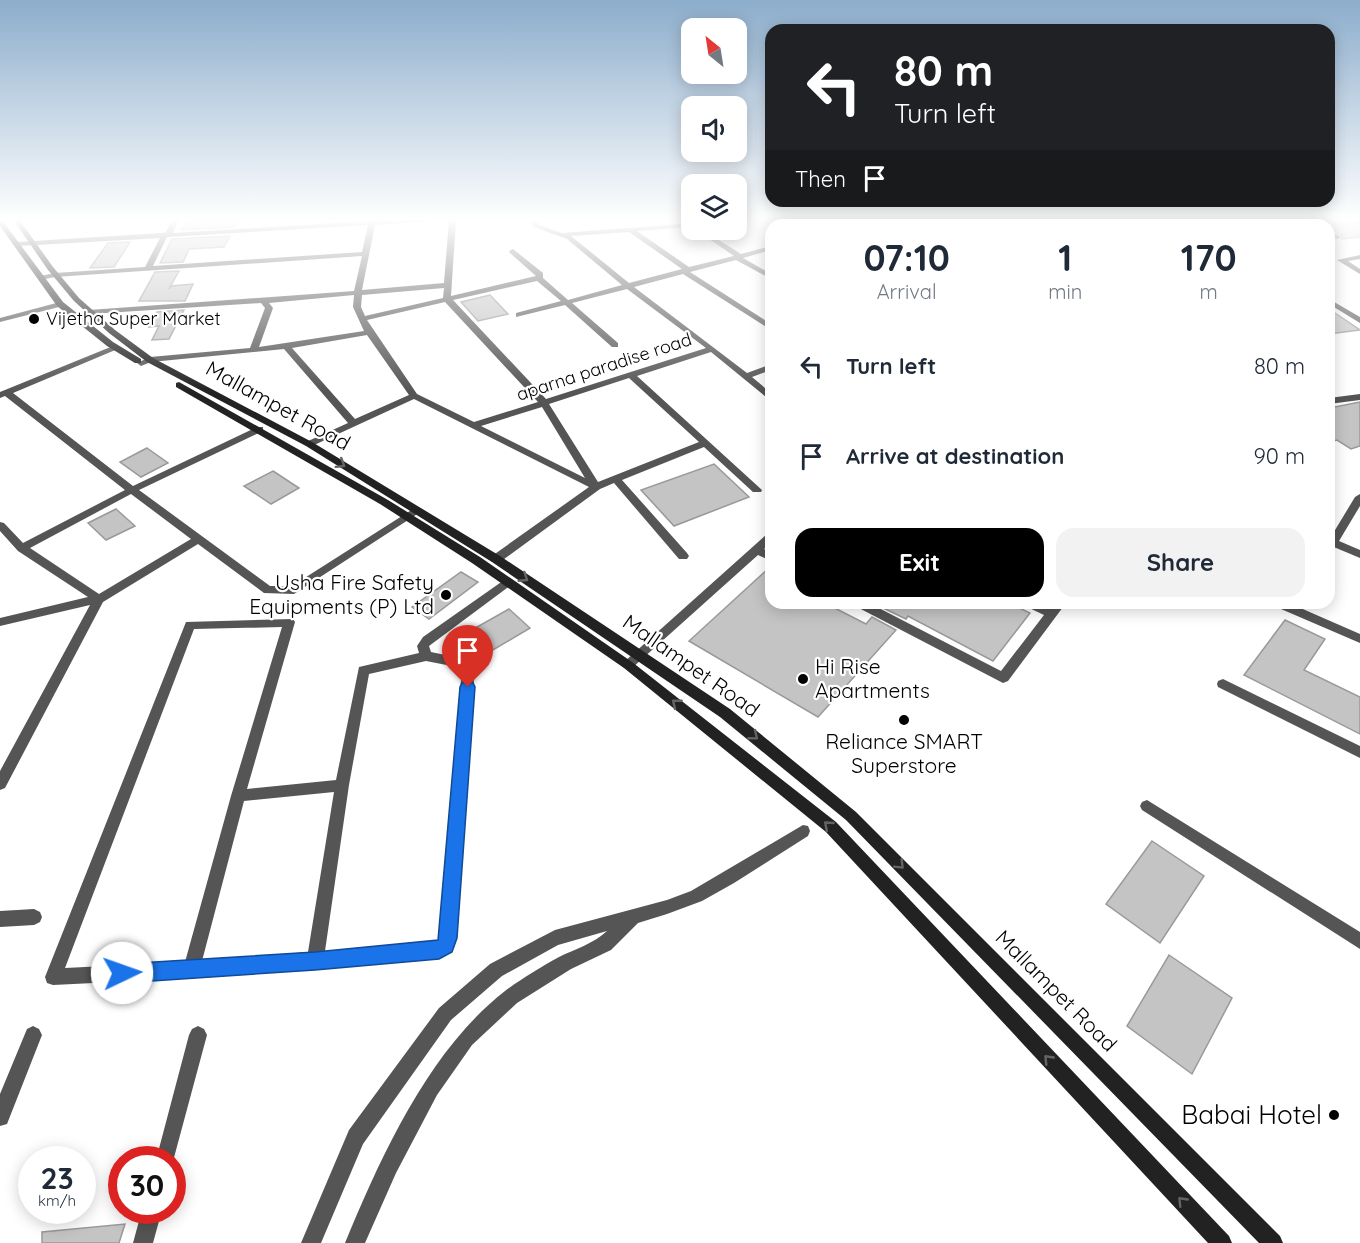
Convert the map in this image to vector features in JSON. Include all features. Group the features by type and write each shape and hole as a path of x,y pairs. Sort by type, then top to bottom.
{"main road":[{"name":"Mallampet Road","path":"49,276 60,304 116,348 243,414 309,444 628,665 831,827 1222,1243"},
{"name":"Mallampet Road","path":"49,276 145,362"},
{"name":"Mallampet Road","path":"243,414 260,429 496,560 725,713 851,816 1273,1243"}],"street":[{"path":"361,276 357,307 362,319 414,396 596,487"},
{"path":"449,276 447,299 544,403 596,487"},
{"name":"aparna paradise road","path":"615,276 712,349"},
{"path":"519,315 667,276"},
{"path":"693,276 765,324"},
{"path":"362,319 539,278 615,345"},
{"path":"76,316 89,312 263,301 448,285"},
{"path":"253,351 269,308 263,301"},
{"path":"0,320 60,304"},
{"path":"1335,305 1360,321"},
{"path":"145,362 287,348 369,332"},
{"path":"3,394 116,348"},
{"path":"287,348 354,424"},
{"name":"aparna paradise road","path":"476,425 712,349"},
{"path":"712,349 765,393"},
{"path":"746,377 765,369"},
{"path":"631,375 757,490"},
{"path":"3,394 197,540 268,590 294,590 411,514"},
{"path":"309,444 414,396"},
{"path":"1335,400 1360,397"},
{"path":"22,548 132,490 260,429"},
{"path":"496,560 596,487 705,443"},
{"path":"616,479 683,556"},
{"path":"1335,540 1360,497"},
{"path":"0,525 22,548 99,599"},
{"path":"0,622 99,599 197,540"},
{"path":"628,665 765,543"},
{"path":"1335,544 1360,554"},
{"path":"757,550 765,554"},
{"path":"426,656 423,646 427,640 507,582"},
{"path":"0,784 99,599"},
{"path":"871,609 1003,678 1056,609"},
{"path":"1042,609 1052,614"},
{"path":"1292,609 1360,639"},
{"path":"190,970 289,622 190,625 53,977 190,970 315,961 439,950 446,945 469,665 426,656 363,670 342,785 315,961"},
{"path":"1223,684 1360,752"},
{"path":"238,796 342,785"},
{"path":"1147,806 1360,941"},
{"path":"310,1243 356,1137 445,1014 496,970 555,938 696,896 729,878 802,831"},
{"path":"355,1243 389,1166 431,1089 466,1039 511,997 565,963 605,944 633,916"},
{"path":"0,919 34,917"},
{"path":"0,1117 33,1035"},
{"path":"169,1146 198,1035"},
{"path":"143,1243 148,1224"}],"building":[{"path":"153,276 176,276 169,289 171,286 193,284 185,301 139,301"},
{"path":"490,295 508,314 478,321 461,302"},
{"path":"184,310 169,339 152,340 159,326 149,327 157,312"},
{"path":"1335,313 1360,330 1335,333"},
{"path":"1360,402 1360,446 1351,449 1335,440 1335,407"},
{"path":"147,448 168,463 141,477 120,462"},
{"path":"714,464 749,497 674,526 641,490"},
{"path":"273,471 299,488 271,504 244,486"},
{"path":"116,509 135,526 106,540 88,523"},
{"name":"Hi Rise Apartments","path":"765,571 765,609 837,609 866,624 872,617 896,630 818,717 689,641"},
{"name":"Usha Fire Safety Equipments (P) Ltd","path":"461,572 478,582 429,619 412,607"},
{"path":"509,609 530,628 481,657 468,655 454,640"},
{"path":"885,609 1022,609 1030,613 993,661 908,616 906,619"},
{"path":"1285,620 1325,639 1304,670 1360,697 1360,734 1244,675"},
{"path":"1152,841 1204,876 1160,943 1106,904"},
{"path":"1169,955 1232,998 1192,1074 1127,1026"},
{"path":"125,1224 119,1243 42,1243 42,1232"}],"place":[{"name":"Vijetha Super Market","path":"34,319"},
{"name":"Usha Fire Safety Equipments (P) Ltd","path":"446,595"},
{"name":"Hi Rise Apartments","path":"803,679"},
{"name":"Reliance SMART Superstore","path":"904,720"},
{"name":"Babai Hotel","path":"1334,1115"}],"route":[{"path":"122,973 315,961 439,950 446,945 468,687"}]}
